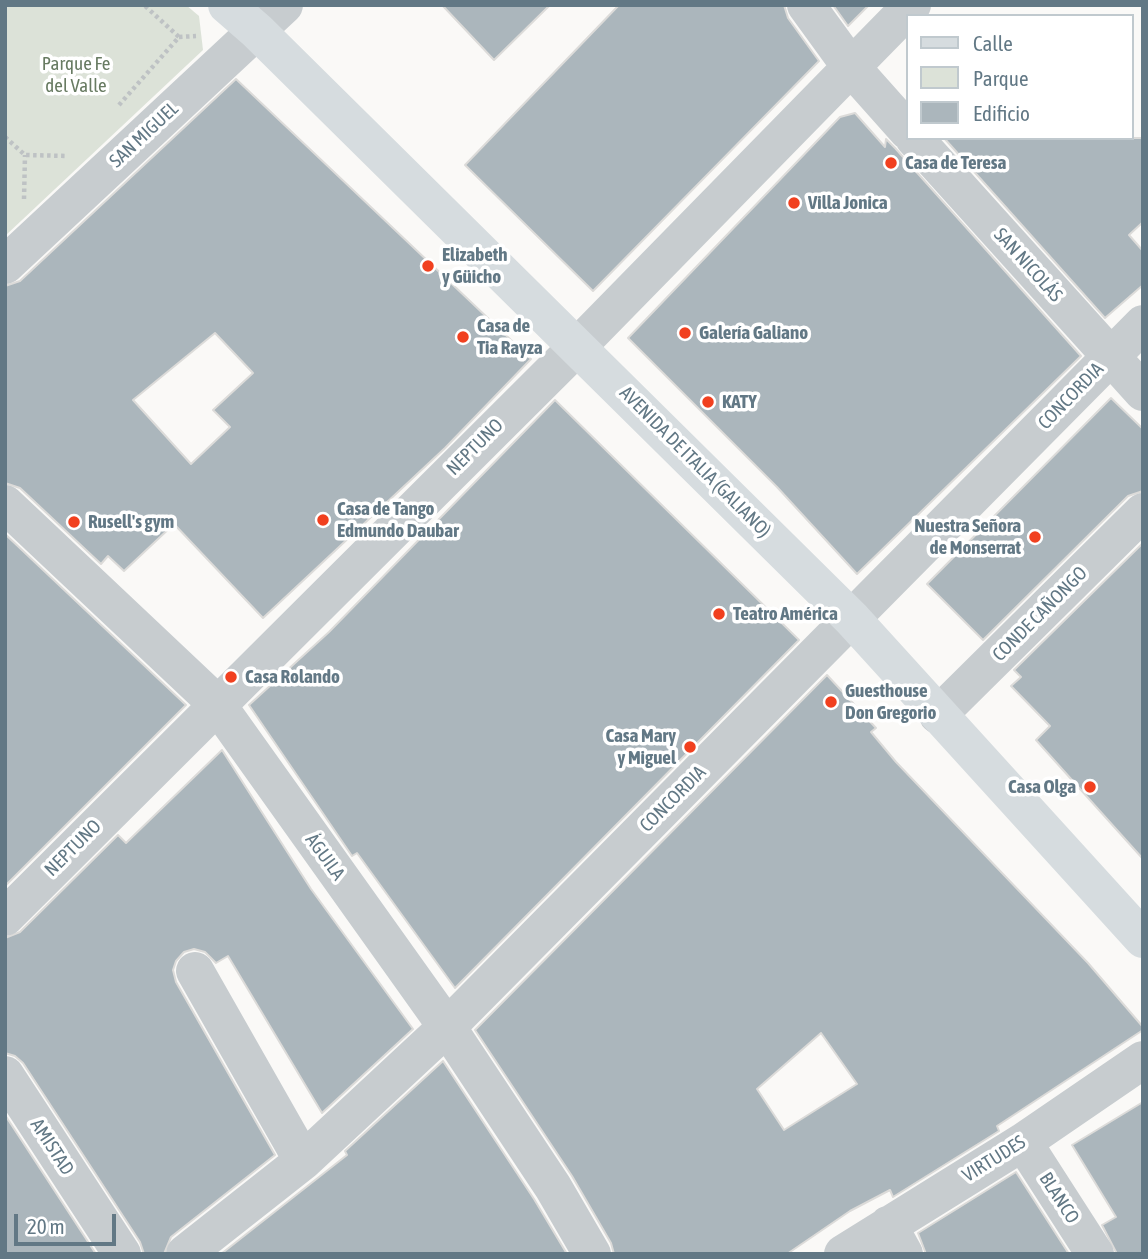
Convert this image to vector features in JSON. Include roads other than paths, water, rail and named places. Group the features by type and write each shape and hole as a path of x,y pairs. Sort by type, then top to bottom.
{"main road":[{"name":"AVENIDA DE ITALIA (GALIANO)","path":"227,5 270,18 578,346 852,619 1143,939"}],"street":[{"path":"806,5 851,67 906,129"},
{"name":"NEPTUNO","path":"5,916 216,703 578,346 912,5"},
{"name":"SAN MIGUEL","path":"5,265 270,18"},
{"name":"SAN NICOLÁS","path":"916,140 1143,392"},
{"name":"CONCORDIA","path":"184,1254 303,1161 447,1027 1143,324"},
{"name":"ÁGUILA","path":"5,504 216,703 447,1027 553,1187 592,1254"},
{"name":"CONDE CAÑONGO","path":"938,715 1143,512"},
{"path":"195,971 303,1161"},
{"name":"VIRTUDES","path":"843,1254 896,1240 1023,1142 1143,1060"},
{"name":"AMISTAD","path":"5,1075 122,1254"},
{"name":"BLANCO","path":"1023,1142 1095,1254"}],"place":[{"name":"Casa de Teresa","path":"891,163"},
{"name":"Villa Jonica","path":"794,203"},
{"name":"Elizabeth y Güicho","path":"428,266"},
{"name":"Galería Galiano","path":"685,333"},
{"name":"Casa de Tia Rayza","path":"463,337"},
{"name":"KATY","path":"708,402"},
{"name":"Casa de Tango Edmundo Daubar","path":"323,520"},
{"name":"Rusell's gym","path":"74,522"},
{"name":"Nuestra Señora de Monserrat","path":"1035,537"},
{"name":"Teatro América","path":"719,614"},
{"name":"Casa Rolando","path":"231,677"},
{"name":"Guesthouse Don Gregorio","path":"831,702"},
{"name":"Casa Mary y Miguel","path":"690,747"},
{"name":"Casa Olga","path":"1090,787"}],"park label":[{"name":"Parque Fe del Valle","path":"76,75"}]}
